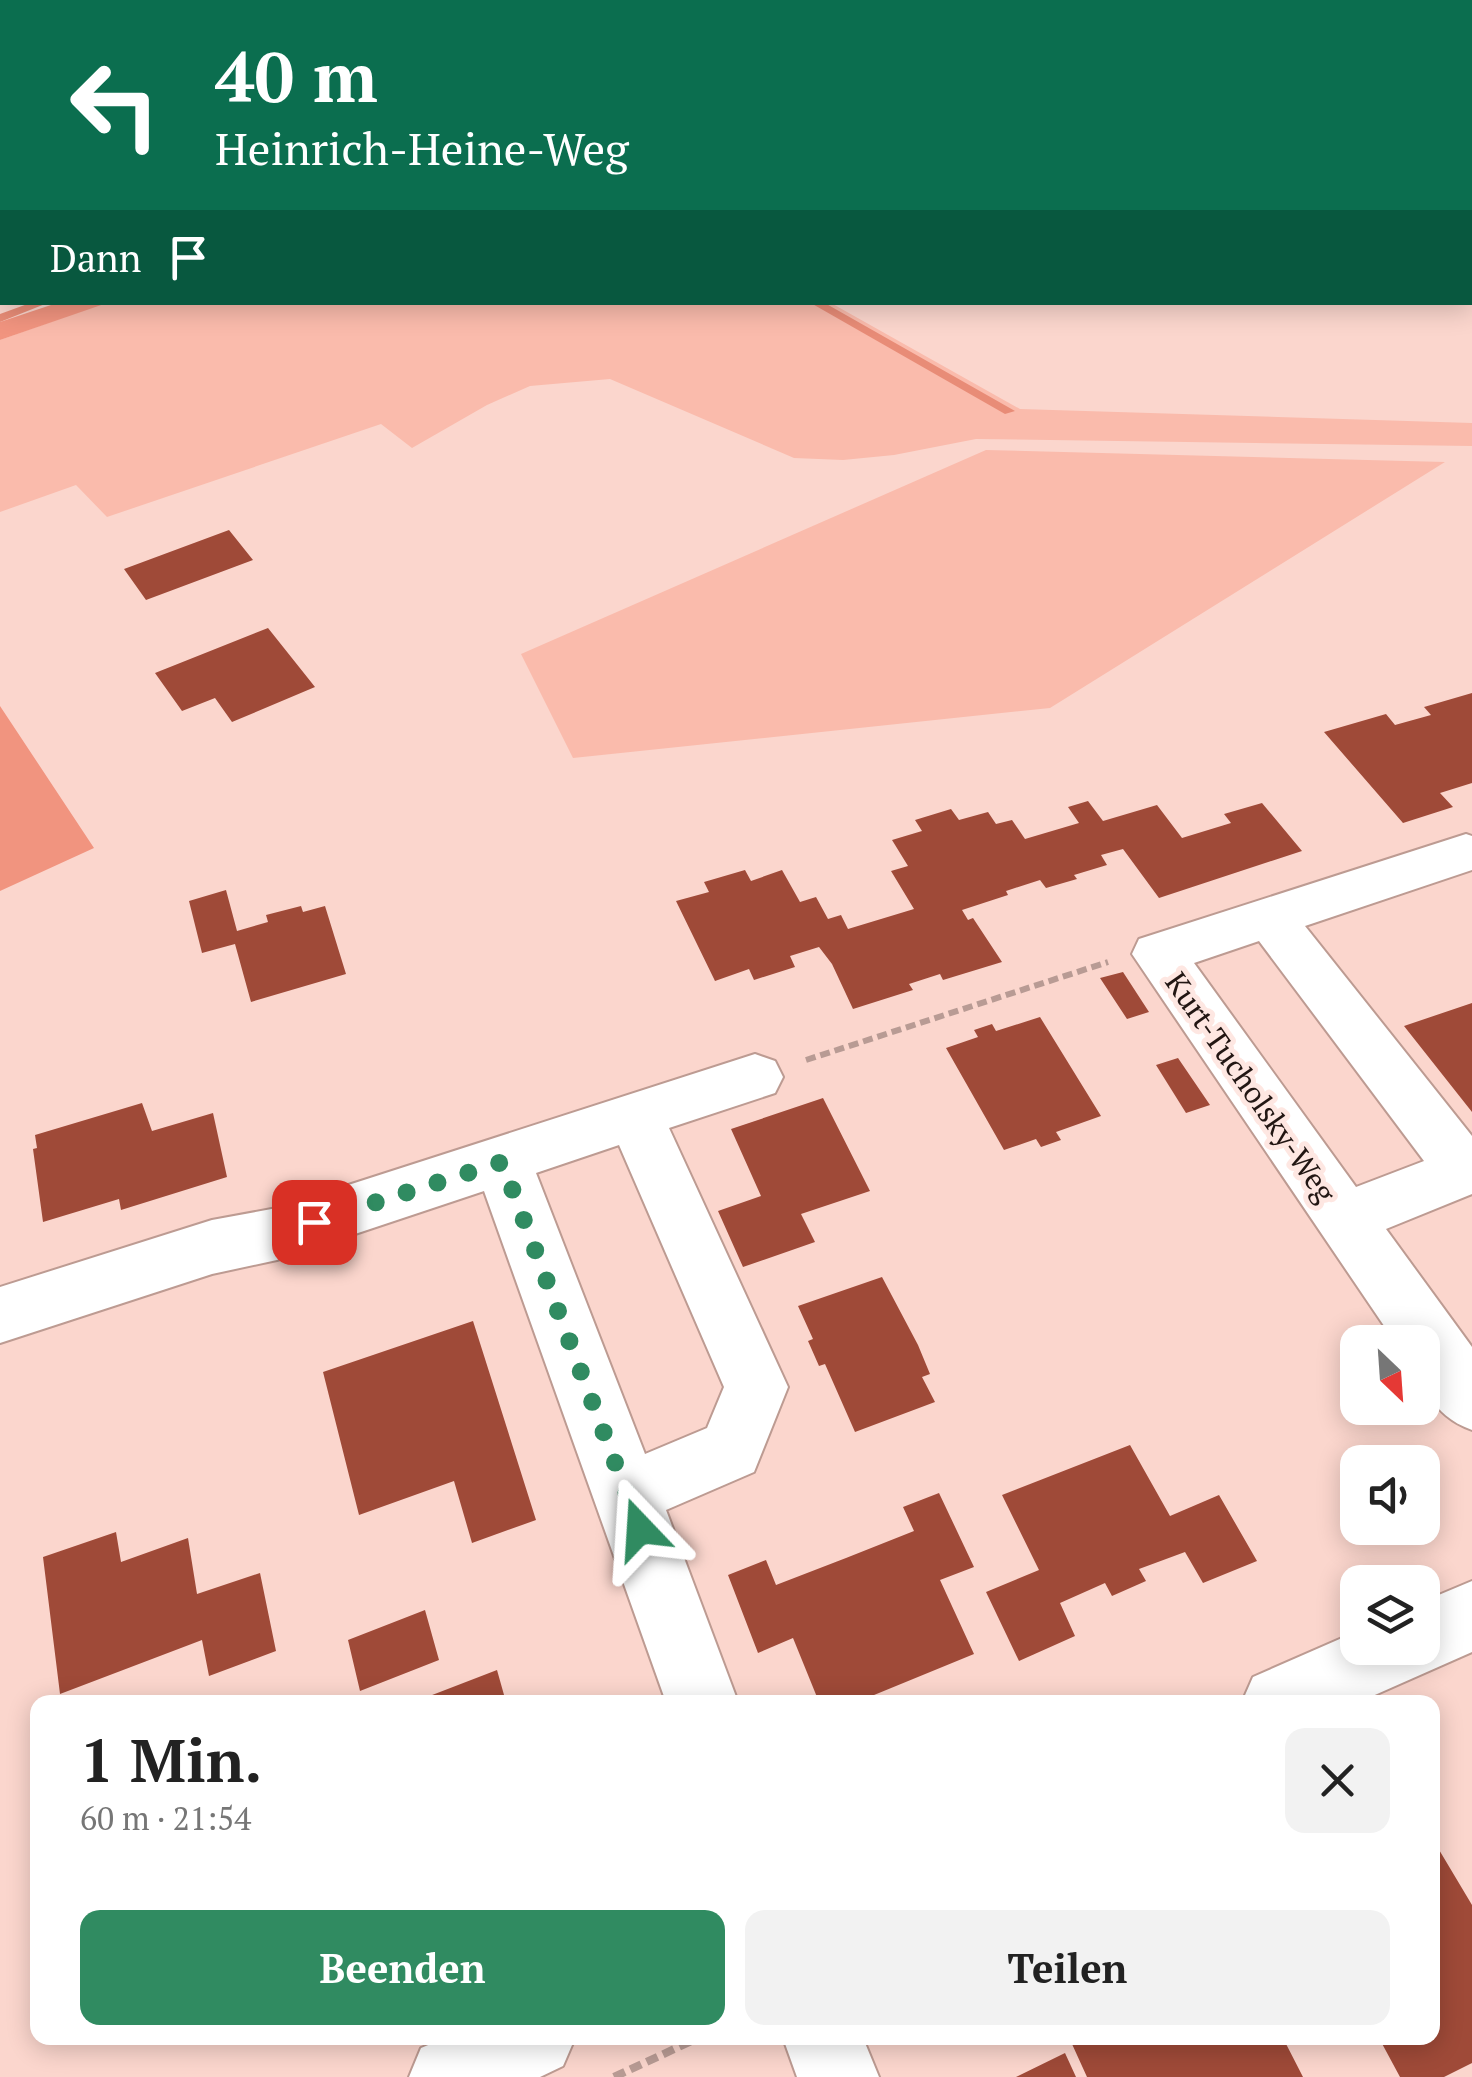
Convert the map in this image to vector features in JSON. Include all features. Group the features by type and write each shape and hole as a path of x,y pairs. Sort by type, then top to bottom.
{"street":[{"name":"Kurt-Tucholsky-Weg","path":"1466,853 1158,954 1472,1400"},
{"name":"Kurt-Tucholsky-Weg","path":"1270,918 1465,1172 1344,1219"},
{"path":"0,1315 212,1246 277,1234 755,1077"},
{"path":"627,1494 732,1450 756,1387 635,1116"},
{"path":"502,1162 699,1695"},
{"path":"1440,1630 1472,1616"},
{"path":"1294,1695 1362,1665"},
{"path":"450,2077 520,2045"},
{"path":"826,2045 838,2077"}],"path":[{"path":"755,1077 1144,951 1158,954"},
{"path":"614,2077 683,2045"}],"shaded area":[{"path":"51,305 101,305 0,340 0,322"},
{"path":"99,305 835,305 1020,409 1472,423 1472,446 976,439 894,455 843,460 794,458 610,379 530,386 487,405 412,448 381,424 107,517 76,485 0,512 0,340"},
{"path":"986,450 1445,462 1050,708 573,758 521,654"},
{"path":"0,706 94,848 0,891"}],"building":[{"path":"229,530 253,560 146,600 124,569"},
{"path":"268,628 315,687 232,722 215,698 182,711 155,673"},
{"path":"1472,693 1472,783 1440,793 1453,807 1403,823 1324,732 1386,714 1395,725 1431,715 1424,707"},
{"path":"1088,801 1103,821 1157,805 1182,838 1231,823 1224,814 1262,803 1302,851 1159,898 1123,849 1101,855 1107,865 1074,875 1077,879 1046,888 1040,880 962,910 968,920 973,918 1002,962 943,980 940,974 909,984 913,990 853,1009 832,964 819,947 790,956 795,967 754,980 749,969 715,981 676,901 709,892 704,882 745,870 751,881 782,870 800,902 816,897 828,919 841,915 848,929 914,909 891,871 908,866 892,840 922,831 915,820 951,809 959,820 988,812 996,824 1012,820 1025,839 1079,823 1068,807"},
{"path":"226,890 237,931 268,922 266,915 301,906 303,912 325,906 346,974 251,1002 235,944 202,953 189,901"},
{"path":"1123,972 1149,1012 1127,1019 1100,978"},
{"path":"1472,1003 1472,1112 1404,1026"},
{"path":"1040,1017 1101,1116 1056,1132 1061,1140 1041,1147 1036,1139 1004,1150 946,1048 978,1037 974,1030 992,1024 996,1031"},
{"path":"1178,1058 1210,1105 1186,1113 1156,1065"},
{"path":"823,1098 870,1191 801,1214 815,1242 743,1267 718,1211 761,1196 731,1129"},
{"path":"142,1103 152,1131 213,1113 227,1177 121,1210 119,1199 43,1222 33,1149 37,1148 35,1135"},
{"path":"882,1277 918,1345 930,1374 922,1377 935,1402 855,1432 825,1364 819,1366 808,1341 813,1339 798,1306"},
{"path":"473,1321 536,1520 472,1543 454,1481 359,1515 323,1372"},
{"path":"1130,1445 1170,1516 1219,1495 1257,1561 1203,1583 1185,1552 1139,1569 1146,1581 1112,1596 1105,1583 1060,1603 1075,1636 1019,1661 986,1592 1039,1570 1002,1495"},
{"path":"939,1493 974,1567 940,1580 974,1654 874,1695 816,1695 793,1638 758,1653 728,1575 766,1560 776,1585 846,1558 914,1531 903,1507"},
{"path":"116,1532 121,1562 188,1538 197,1594 260,1573 276,1651 209,1676 202,1640 60,1694 43,1557"},
{"path":"425,1610 439,1660 360,1691 348,1640"},
{"path":"497,1670 504,1695 432,1695"},
{"path":"1440,1851 1472,1905 1472,2063 1444,2077 1400,2077 1383,2045 1440,2045"},
{"path":"1072,2045 1287,2045 1303,2077 1087,2077"},
{"path":"1065,2053 1076,2077 1016,2077"}],"waterway":[{"path":"0,318 37,305"},
{"path":"819,305 1009,411"}],"route":[{"path":"314,1222 502,1162 640,1529"}]}
